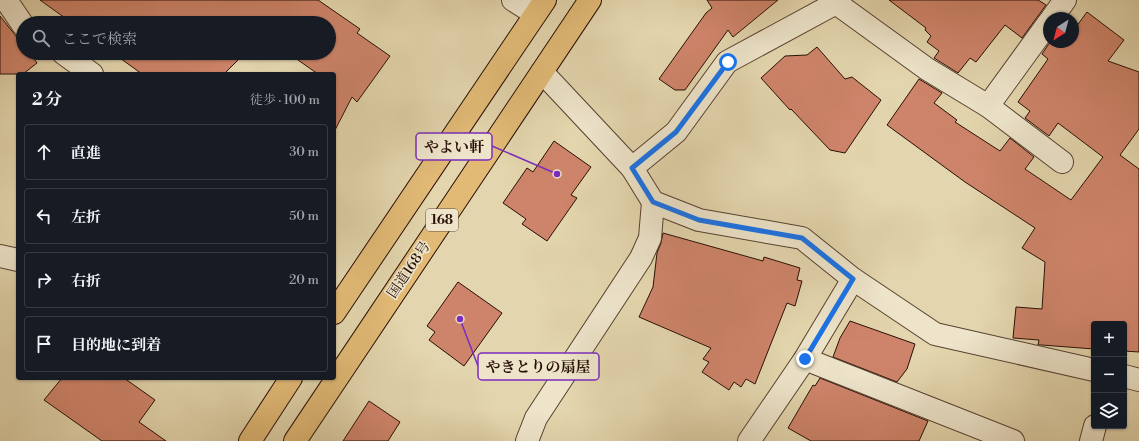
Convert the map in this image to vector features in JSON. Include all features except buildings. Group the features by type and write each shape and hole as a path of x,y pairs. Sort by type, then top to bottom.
{"highway":[{"name":"国道168号","path":"336,380 590,0"},
{"name":"168","path":"336,310 540,7"},
{"path":"250,441 290,380"},
{"name":"国道168号","path":"295,441 336,380"}],"street":[{"path":"6,0 17,16"},
{"path":"513,0 540,7"},
{"path":"1056,12 1064,0"},
{"path":"632,168 676,132 728,62 837,2 927,69 988,106 1062,162"},
{"path":"988,106 1043,30"},
{"path":"73,60 89,72"},
{"path":"527,441 536,418 641,258 650,238 653,202 632,168 542,72"},
{"path":"653,202 699,220 802,238 853,279 935,334 1091,369"},
{"path":"0,256 16,260"},
{"path":"749,441 805,359 853,279"},
{"path":"805,359 1013,441"},
{"path":"1127,377 1139,380"},
{"path":"1092,441 1094,429"}],"place":[{"name":"やよい軒","path":"557,174"},
{"name":"やきとりの扇屋","path":"460,319"}],"route":[{"path":"728,62 676,132 632,168 653,202 699,220 802,238 853,279 805,359"}]}
